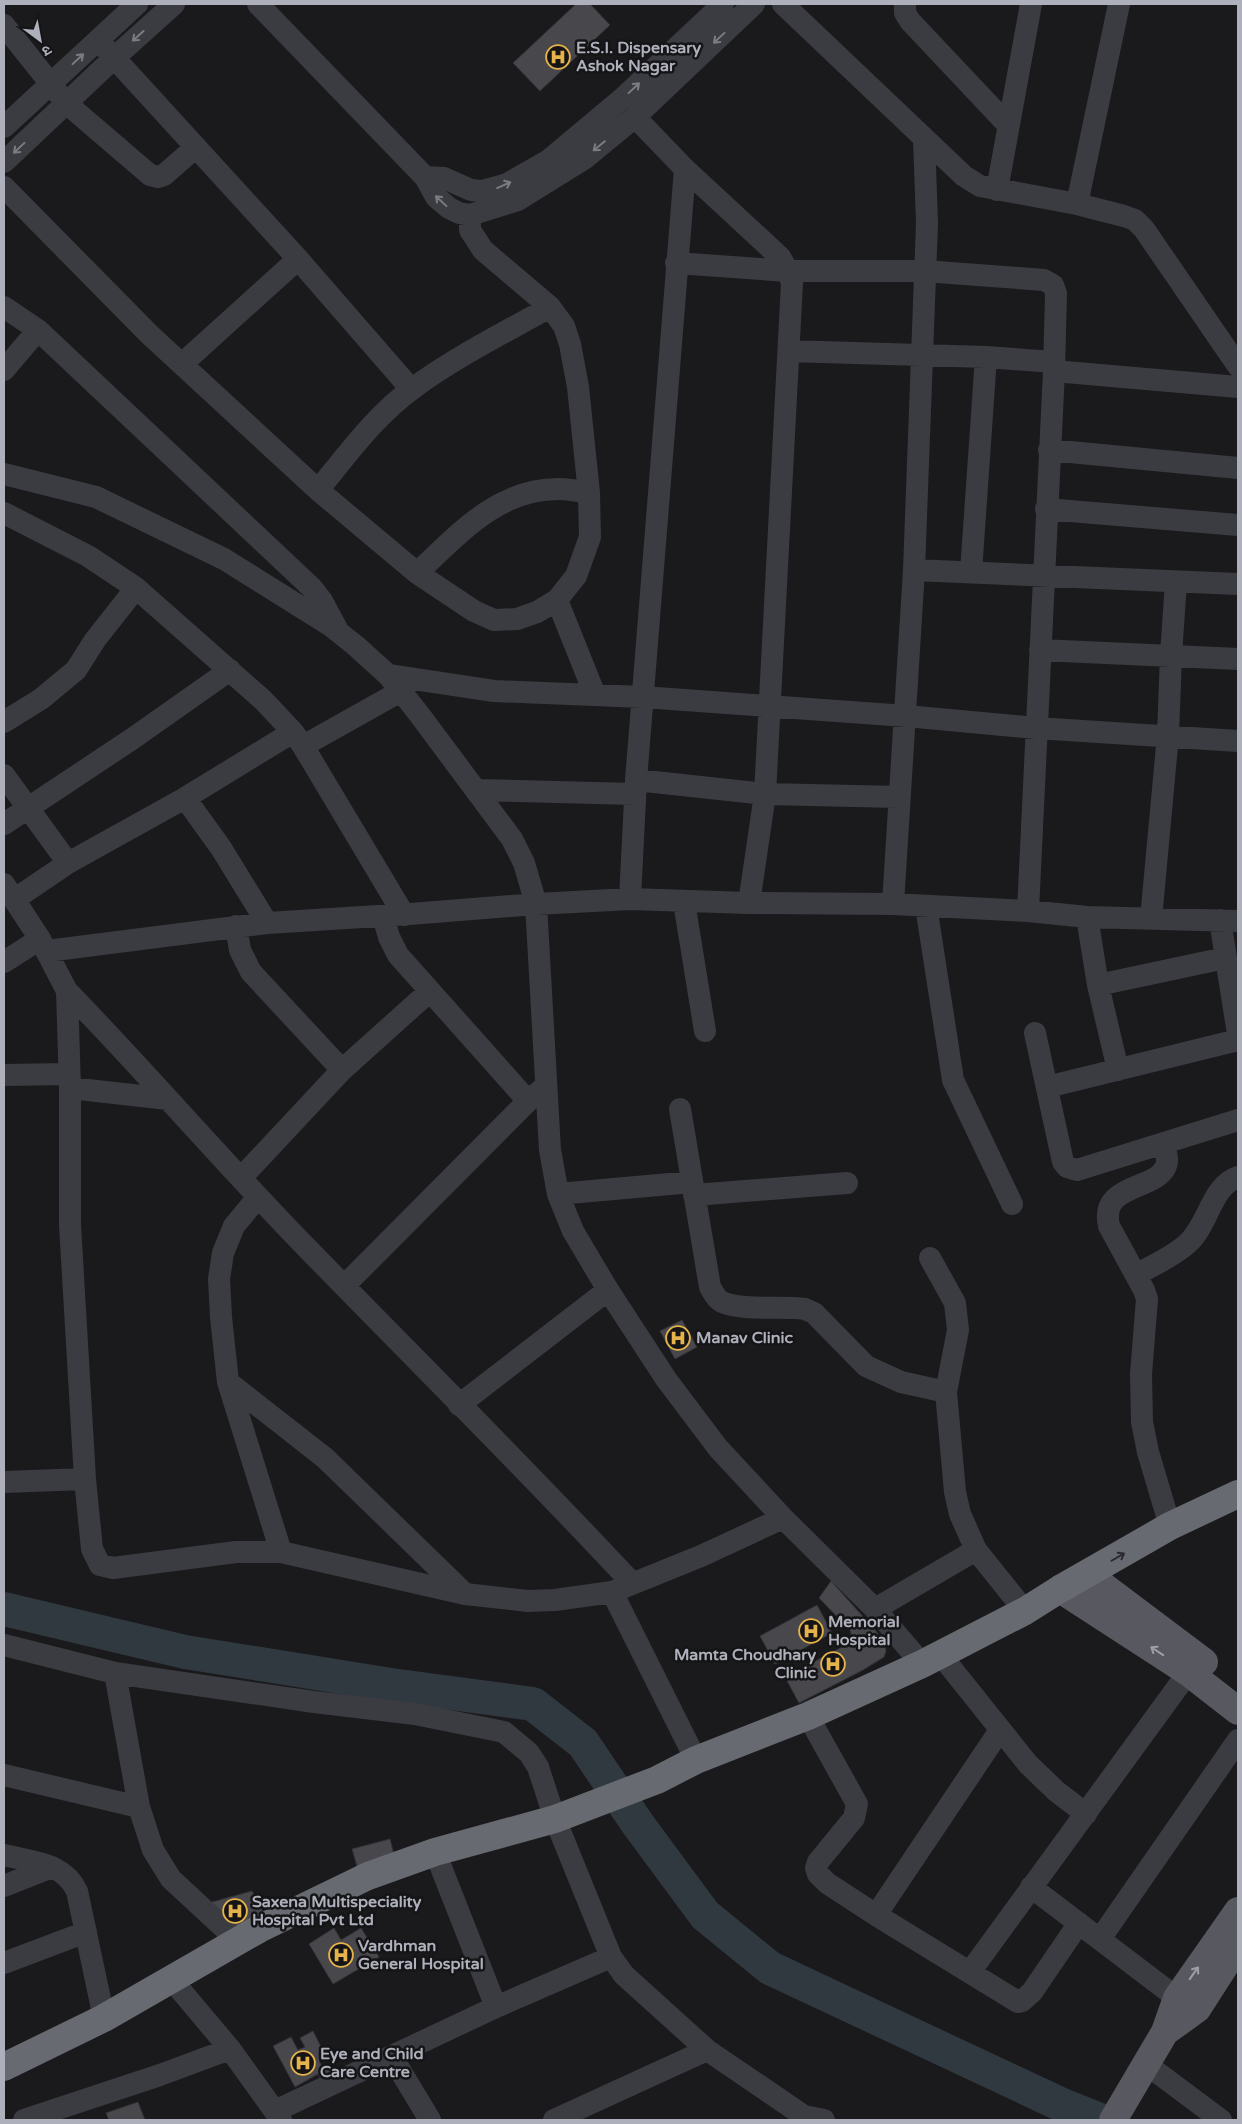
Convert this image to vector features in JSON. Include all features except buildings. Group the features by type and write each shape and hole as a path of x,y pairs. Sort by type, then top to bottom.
{"highway":[{"path":"4,2067 104,2018 259,1929 368,1876 435,1852 566,1815 657,1780 696,1760 808,1716 931,1659 1025,1611 1170,1526 1238,1494"}],"main road":[{"path":"1087,1574 1194,1665 1238,1711"},
{"path":"1060,1589 1194,1665 1238,1687"},
{"path":"1187,2004 1238,1911"},
{"path":"1119,2110 1165,2032 1238,1945"}],"street":[{"path":"4,127 137,4"},
{"path":"4,162 174,4"},
{"path":"258,4 425,177 436,197 449,208 470,215 518,200 584,159 635,117 754,4"},
{"path":"425,177 444,178 471,190 482,191 507,184 549,160 623,98 723,4"},
{"path":"783,4 964,176 980,186 1077,204 1135,220 1144,229 1238,366"},
{"path":"906,4 905,13 910,21 1008,126"},
{"path":"997,190 1031,4"},
{"path":"1077,204 1119,4"},
{"path":"4,25 66,103 150,175 158,177 172,170 196,147"},
{"path":"98,40 298,259 411,389"},
{"path":"635,117 685,169 780,258 788,271 792,283 790,352 765,794 749,904"},
{"path":"893,904 914,570 920,355 927,222 924,138"},
{"path":"630,899 635,787 685,169"},
{"path":"4,187 150,335 318,490 417,573 474,611 494,620 517,620 537,612 557,600 576,576 590,537 589,492 578,387 570,344 564,326 550,307 483,250 470,230 470,215"},
{"path":"182,364 298,259"},
{"path":"676,263 788,271 924,271 1050,282 1056,294 1054,366 1028,911"},
{"path":"4,307 38,330 312,588 322,601 338,632"},
{"path":"318,490 378,420 411,389 489,341 550,307"},
{"path":"4,370 38,330"},
{"path":"790,352 986,357 1238,387"},
{"path":"971,572 986,357"},
{"path":"1049,450 1238,468"},
{"path":"4,474 96,497 224,559 338,632 395,683 512,838 524,863 536,904 550,1150 558,1194 573,1231 608,1290 666,1379 718,1448 783,1518 875,1609 931,1659 1000,1730 1042,1778 1086,1814"},
{"path":"417,573 469,524 499,503 526,493 558,489 589,492"},
{"path":"1046,509 1238,525"},
{"path":"8,523 88,556 136,588 230,670 298,739 394,916 393,947 528,1101"},
{"path":"914,570 1238,584"},
{"path":"1151,919 1168,735 1176,582"},
{"path":"4,722 41,699 76,670 95,640 136,588"},
{"path":"557,600 596,695"},
{"path":"1040,650 1238,659"},
{"path":"4,824 132,739 230,670"},
{"path":"633,1584 539,1483 459,1405 258,1197 66,990 44,945 9,892 68,863 185,798 298,739 395,683 494,691 596,695 906,716 1036,728 1238,741"},
{"path":"4,775 68,863"},
{"path":"477,790 635,787 765,794 899,796"},
{"path":"185,798 221,848 267,923"},
{"path":"4,962 44,945 267,923 630,899 749,904 893,904 1028,911 1087,917 1229,921 1225,958 1238,1034"},
{"path":"684,902 705,1031"},
{"path":"926,906 953,1080 1012,1204"},
{"path":"1087,917 1098,986 1118,1070"},
{"path":"236,926 240,950 251,972 342,1070"},
{"path":"1098,986 1225,958"},
{"path":"66,990 70,1224 85,1479 92,1549 96,1561 104,1567 113,1568 236,1552 281,1552 465,1594 528,1601 582,1597 612,1592 701,1556 783,1518"},
{"path":"241,1178 342,1070 430,991"},
{"path":"1035,1033 1063,1162 1071,1169 1077,1170 1238,1120"},
{"path":"1047,1087 1238,1040"},
{"path":"4,1075 69,1081 168,1099"},
{"path":"344,1286 528,1101 546,1086"},
{"path":"680,1109 710,1286 721,1302 736,1306 805,1309 814,1313 866,1366 901,1382 946,1392"},
{"path":"1164,1143 1167,1159 1166,1166 1161,1174 1124,1192 1108,1208 1107,1217 1109,1226 1144,1290 1147,1309 1141,1374 1142,1422 1148,1452 1170,1526"},
{"path":"1136,1275 1174,1254 1188,1243 1206,1219 1222,1186 1229,1180 1238,1177"},
{"path":"558,1194 847,1183"},
{"path":"258,1197 234,1226 222,1253 219,1279 228,1382 281,1552"},
{"path":"930,1258 957,1310 958,1330 946,1392 955,1492 960,1514 976,1550 1025,1611"},
{"path":"459,1405 608,1290"},
{"path":"228,1382 325,1458 465,1594"},
{"path":"4,1482 85,1479"},
{"path":"875,1609 976,1550"},
{"path":"612,1592 696,1760"},
{"path":"4,1645 115,1673 314,1702 415,1714 504,1732 529,1753 566,1815 612,1958 624,1975 708,2050 809,2119"},
{"path":"970,1972 1194,1665"},
{"path":"115,1673 139,1807 153,1850 171,1878 238,1941"},
{"path":"808,1716 857,1804 854,1818 818,1862 816,1868 818,1874 827,1883 1018,2002 1022,2001 1032,1992 1079,1923"},
{"path":"876,1915 1000,1730"},
{"path":"1100,1939 1238,1740"},
{"path":"4,1775 139,1807"},
{"path":"435,1852 496,2007"},
{"path":"4,1855 52,1867 64,1872 72,1880 77,1891 104,2018"},
{"path":"4,1886 52,1867"},
{"path":"1031,1887 1187,2004"},
{"path":"4,1963 86,1932"},
{"path":"172,1980 230,2048 278,2116 392,2057 496,2007 612,1958"},
{"path":"24,2120 160,2075 230,2048"},
{"path":"554,2120 708,2050"},
{"path":"392,2057 430,2120"},
{"path":"1146,2064 1221,2120"}],"waterway":[{"path":"4,1609 185,1652 391,1685 533,1704 583,1743 637,1823 705,1915 770,1968 1060,2104 1100,2120"}],"place":[{"name":"E.S.I. Dispensary Ashok Nagar","path":"558,57"},
{"name":"Manav Clinic","path":"678,1338"},
{"name":"Memorial Hospital","path":"811,1631"},
{"name":"Mamta Choudhary Clinic","path":"833,1664"},
{"name":"Saxena Multispeciality Hospital Pvt Ltd","path":"235,1911"},
{"name":"Vardhman General Hospital","path":"341,1955"},
{"name":"Eye and Child Care Centre","path":"303,2063"}]}
